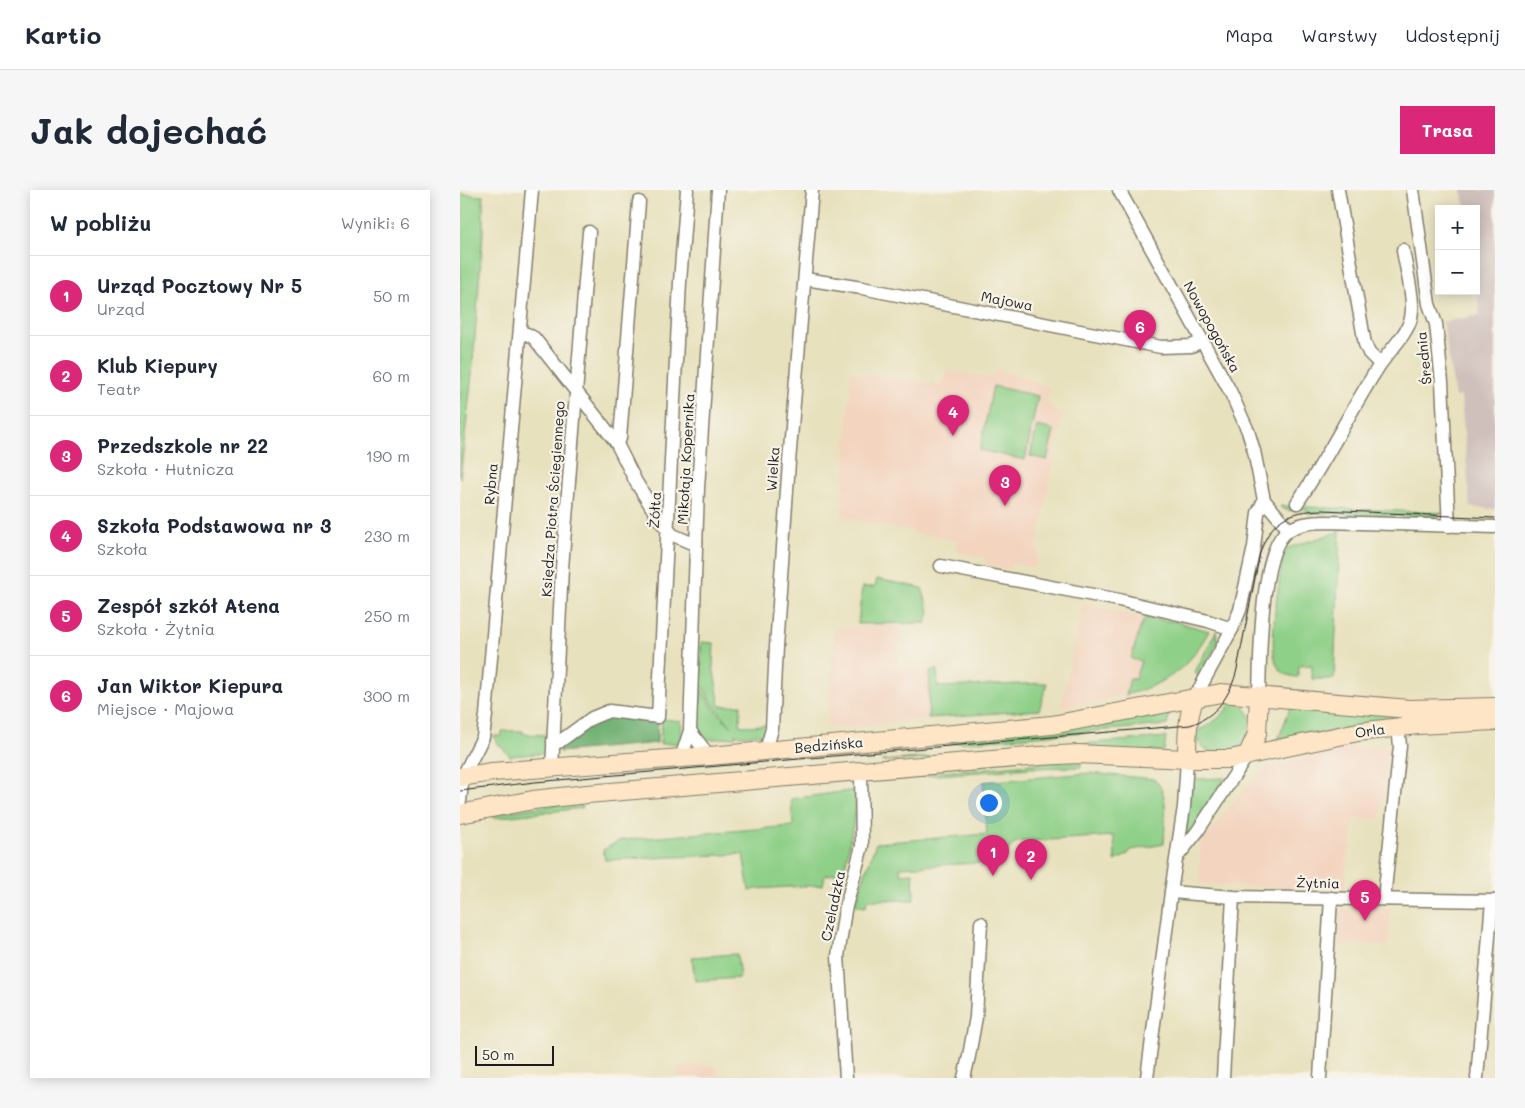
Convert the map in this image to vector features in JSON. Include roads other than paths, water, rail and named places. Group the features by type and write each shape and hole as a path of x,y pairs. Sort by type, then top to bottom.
{"street":[{"name":"Rybna","path":"462,776 476,752 483,737 484,729 532,190"},
{"name":"Żółta","path":"553,742 559,742 592,718 609,711 658,716 687,190"},
{"name":"Mikołaja Kopernika","path":"681,758 690,731 700,453 718,190"},
{"name":"Wielka","path":"766,750 772,730 788,462 812,190"},
{"name":"Nowopogońska","path":"1119,190 1230,390 1248,431 1264,500"},
{"path":"1338,190 1365,344 1369,353 1380,364"},
{"name":"Średnia","path":"1413,190 1429,304 1436,324 1443,390 1449,526"},
{"path":"616,442 620,438 639,202"},
{"name":"Księdza Piotra Ściegiennego","path":"552,768 562,568 589,232"},
{"path":"1297,503 1380,364 1397,343 1411,319 1409,283 1403,250"},
{"name":"Majowa","path":"804,279 862,288 1161,346 1191,346 1203,341"},
{"path":"520,332 534,338 616,442 649,504 673,535 688,542 696,542"},
{"path":"1147,1078 1184,807 1189,713 1195,697 1232,630 1240,610 1254,547 1258,512 1264,500 1289,530"},
{"path":"1177,857 1197,832 1247,756 1257,734 1261,630 1270,566 1277,543 1289,530 1312,522 1495,527"},
{"path":"941,566 1119,600 1208,621 1232,630"},
{"name":"Orla","path":"1195,697 1221,693 1409,709 1495,707"},
{"name":"Będzińska","path":"462,776 709,756 1057,724 1195,697"},
{"name":"Orla","path":"1187,759 1230,759 1358,732 1398,727 1495,721"},
{"path":"1384,899 1400,746 1398,727"},
{"path":"690,731 709,756"},
{"name":"Będzińska","path":"460,814 533,800 587,794 1040,756 1078,754 1187,759"},
{"name":"Czeladzka","path":"846,1078 838,956 842,924 862,846 861,771"},
{"path":"460,801 462,776"},
{"name":"Żytnia","path":"1171,892 1233,897 1494,901"},
{"path":"1223,1078 1233,897"},
{"path":"1320,1078 1331,898"},
{"path":"1477,1078 1494,901"},
{"path":"964,1078 976,1009 981,923"}],"tram line":[{"path":"460,791 535,782 1190,725 1215,711 1231,688 1237,669 1260,553 1264,541 1270,532 1283,519 1300,512 1323,510 1495,518"}],"place":[{"name":"Jan Wiktor Kiepura","path":"1140,351"},
{"name":"Szkoła Podstawowa nr 3","path":"953,436"},
{"name":"Przedszkole nr 22","path":"1005,506"},
{"name":"Urząd Pocztowy Nr 5","path":"993,876"},
{"name":"Klub Kiepury","path":"1031,880"},
{"name":"Zespół szkół Atena","path":"1365,921"}]}
